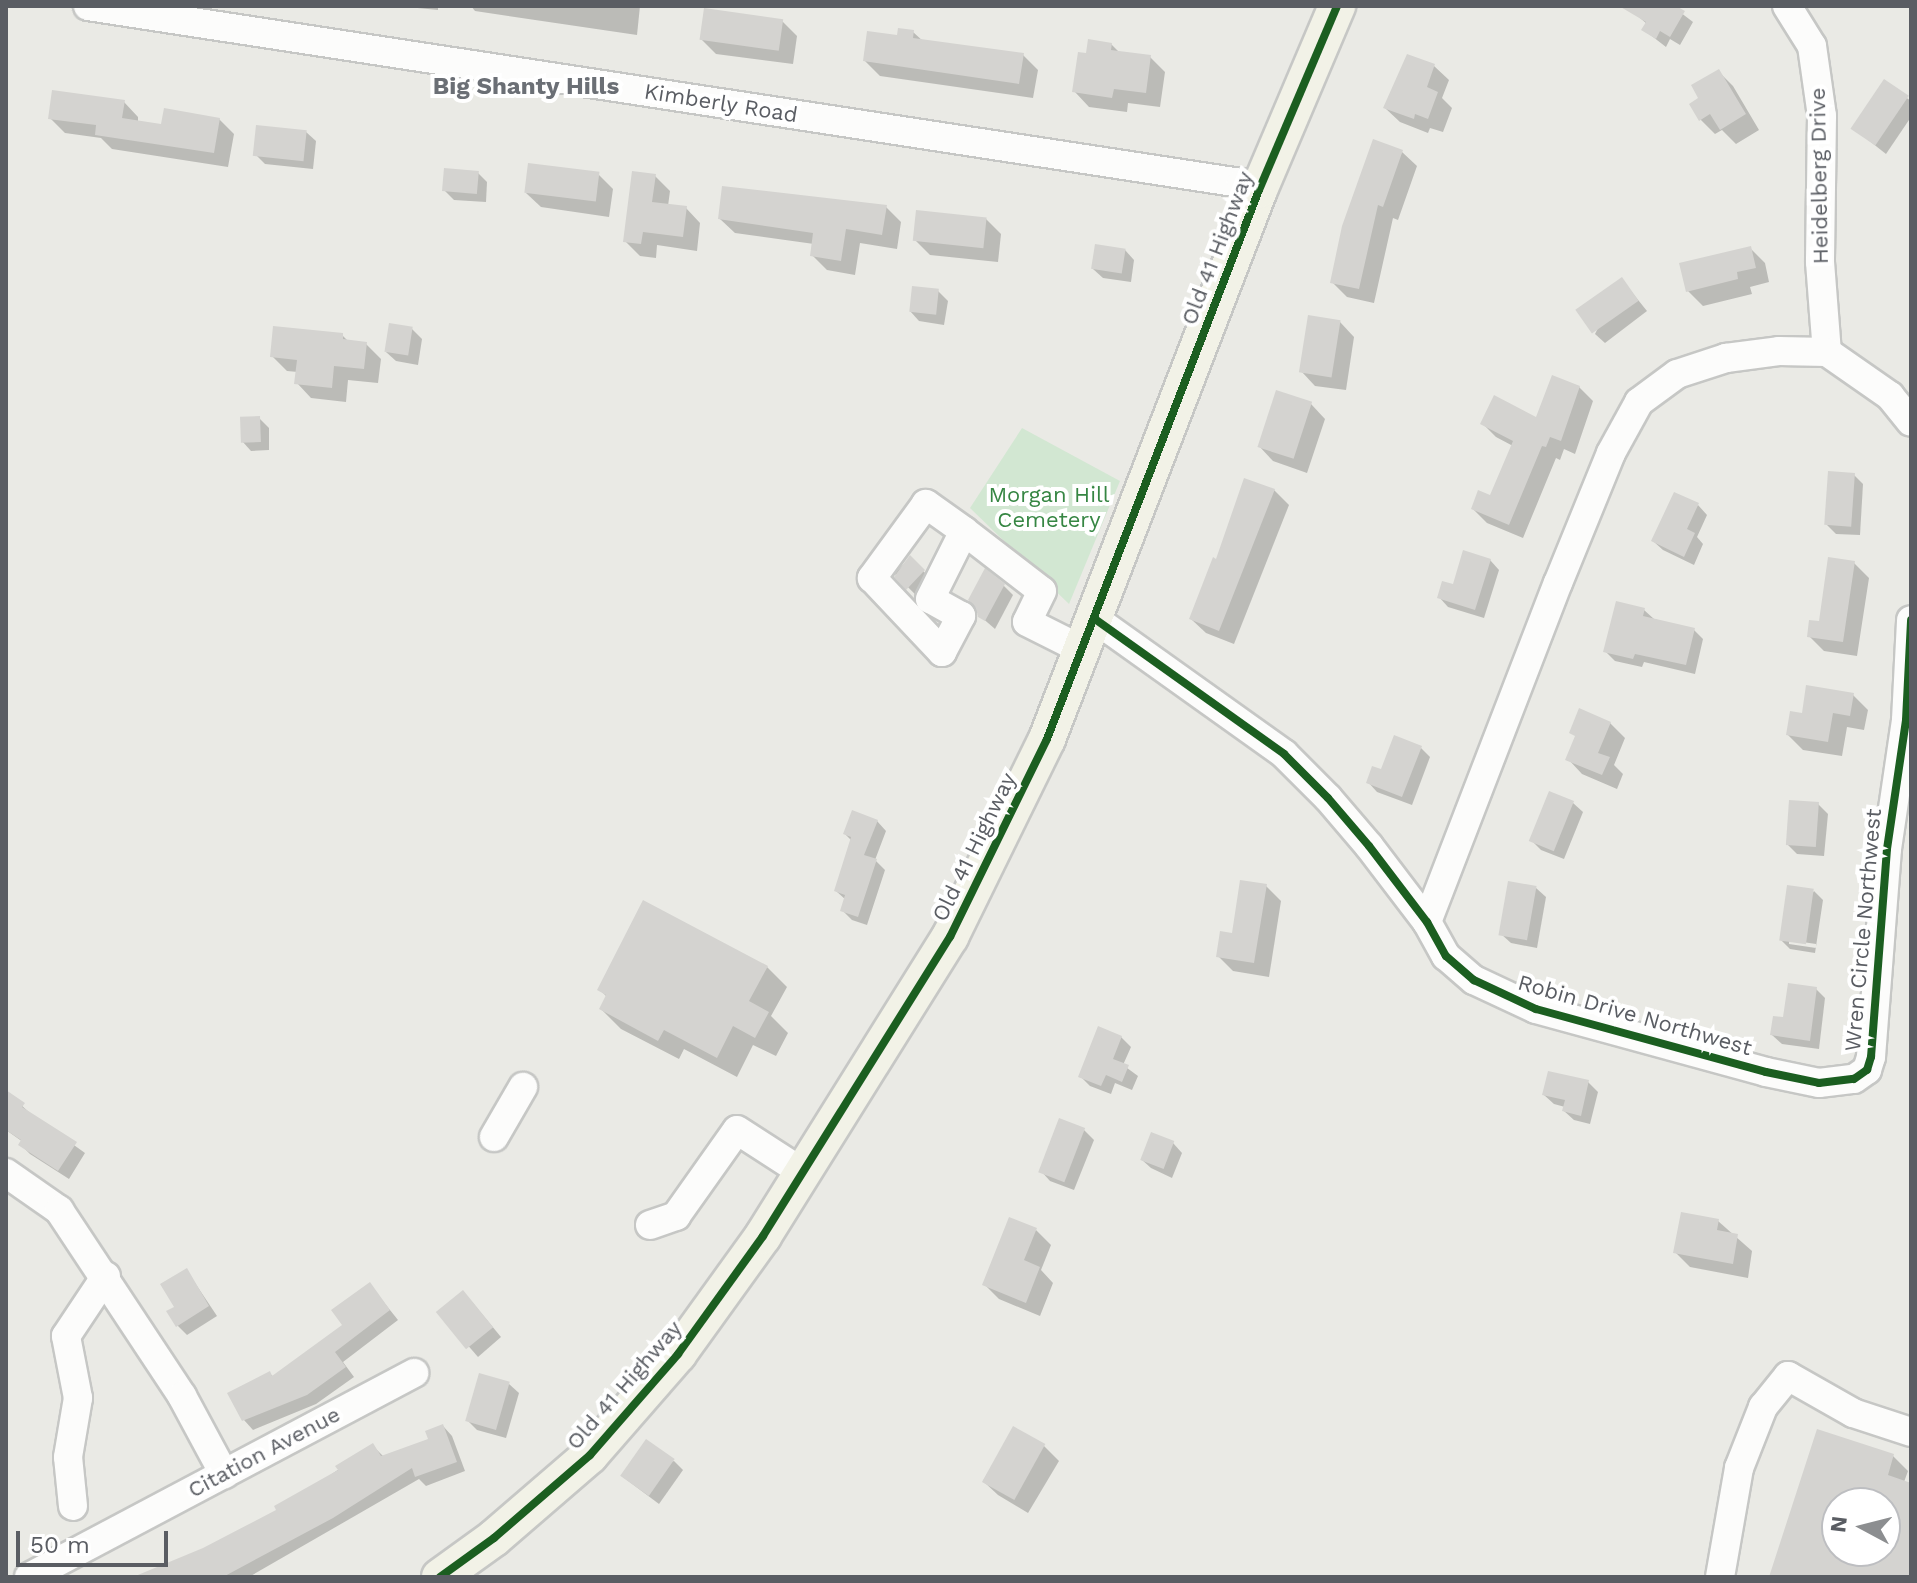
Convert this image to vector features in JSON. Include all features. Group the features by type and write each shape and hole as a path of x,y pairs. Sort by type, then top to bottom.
{"main road":[{"name":"Old 41 Highway","path":"440,1577 548,1493 631,1411 739,1269 950,937 1019,800 1089,634 1259,190 1337,6"}],"street":[{"name":"Kimberly Road","path":"88,6 137,9 1209,178 1259,190"},
{"name":"Heidelberg Drive","path":"1787,6 1812,46 1822,116 1820,262 1827,352"},
{"path":"1427,922 1611,453 1639,402 1677,374 1726,358 1779,351 1827,352 1890,396 1911,422"},
{"path":"926,504 964,531 930,599 961,616 942,652 872,578 926,504"},
{"name":"Robin Drive Northwest","path":"964,531 1042,591 1027,622 1089,634 1284,754 1328,798 1427,922 1446,956 1474,980 1536,1009 1791,1077"},
{"name":"Wren Circle Northwest","path":"1791,1077 1819,1083 1854,1079 1867,1070 1871,1057 1887,849 1906,720 1911,620"},
{"path":"494,1137 523,1087"},
{"path":"650,1225 676,1216 737,1130 802,1172"},
{"path":"6,1173 59,1210 106,1276 182,1396 224,1474"},
{"path":"73,1506 68,1457 78,1398 66,1336 106,1276"},
{"name":"Citation Avenue","path":"30,1577 414,1373"},
{"path":"1720,1577 1739,1468 1763,1407 1788,1376 1853,1413 1911,1432"}],"green space":[{"name":"Morgan Hill Cemetery","path":"1022,428 1120,481 1069,604 970,508"}],"building":[{"path":"1619,6 1676,6 1685,11 1670,37 1660,31 1656,39 1641,30 1646,22"},
{"path":"704,8 783,19 779,51 700,40"},
{"path":"898,28 914,30 913,38 1024,53 1019,84 863,61 867,31 897,35"},
{"path":"1088,39 1112,43 1111,50 1151,55 1146,93 1114,89 1112,98 1072,92 1078,52 1086,53"},
{"path":"1407,54 1435,64 1427,87 1438,92 1428,119 1415,114 1414,119 1383,108"},
{"path":"1719,69 1746,114 1720,130 1710,114 1699,121 1689,104 1698,98 1691,85"},
{"path":"1884,79 1909,96 1875,146 1850,129"},
{"path":"52,90 125,100 122,118 161,124 164,108 220,118 214,153 95,135 96,125 48,119"},
{"path":"256,125 307,130 303,161 253,156"},
{"path":"1373,139 1403,150 1383,207 1378,205 1359,289 1330,283 1342,226"},
{"path":"528,163 599,172 596,202 524,193"},
{"path":"444,168 479,171 477,194 442,191"},
{"path":"632,171 656,174 652,202 687,206 683,237 643,232 641,244 623,242"},
{"path":"722,186 887,205 882,235 846,229 841,261 810,256 813,233 718,219"},
{"path":"916,210 987,217 983,248 913,241"},
{"path":"1095,244 1126,249 1122,274 1091,269"},
{"path":"1751,246 1756,268 1737,272 1738,279 1686,292 1679,263"},
{"path":"1622,277 1639,301 1592,333 1575,310"},
{"path":"912,286 939,289 936,315 909,312"},
{"path":"1308,315 1341,320 1332,377 1299,372"},
{"path":"389,323 413,327 408,355 384,352"},
{"path":"273,326 343,333 343,339 367,342 364,369 334,366 332,388 294,384 297,360 270,357"},
{"path":"1552,375 1580,386 1561,441 1550,437 1546,447 1542,446 1509,525 1471,509 1478,490 1490,495 1513,441 1480,424 1494,395 1536,417"},
{"path":"1276,390 1312,402 1294,459 1257,447"},
{"path":"260,416 261,442 241,443 240,417"},
{"path":"1828,471 1855,473 1851,527 1824,525"},
{"path":"1244,478 1275,489 1219,631 1189,619 1213,557 1216,559"},
{"path":"1674,492 1699,503 1687,529 1695,533 1684,557 1651,541"},
{"path":"1463,550 1491,559 1475,610 1437,598 1442,581 1453,584"},
{"path":"910,555 925,570 906,590 894,577"},
{"path":"1828,557 1855,561 1843,642 1807,637 1809,620 1819,621"},
{"path":"985,568 1005,584 985,621 978,617 976,608 968,600"},
{"path":"1616,601 1645,608 1643,616 1695,628 1686,665 1635,654 1633,659 1603,652"},
{"path":"1806,685 1854,693 1850,716 1833,713 1828,742 1786,735 1790,711 1802,713"},
{"path":"1579,708 1611,722 1598,753 1610,757 1602,775 1565,760 1575,736 1569,733"},
{"path":"1394,735 1422,746 1402,797 1366,783 1372,766 1381,769"},
{"path":"1549,791 1574,801 1554,851 1529,841"},
{"path":"1789,800 1819,802 1816,847 1786,845"},
{"path":"852,810 878,820 864,855 877,859 858,917 840,911 845,895 834,891 851,837 843,834"},
{"path":"1240,880 1267,884 1254,963 1216,957 1220,931 1232,933"},
{"path":"1508,881 1537,886 1527,940 1498,935"},
{"path":"1787,885 1814,889 1806,944 1779,940"},
{"path":"643,900 768,966 749,1001 769,1012 755,1038 733,1026 717,1058 664,1030 658,1041 599,1009 606,995 597,990"},
{"path":"1788,983 1817,987 1810,1041 1770,1035 1773,1016 1783,1017"},
{"path":"1098,1026 1122,1036 1113,1059 1129,1065 1122,1082 1106,1075 1101,1086 1078,1077"},
{"path":"1548,1071 1589,1080 1581,1116 1562,1111 1565,1100 1542,1095"},
{"path":"6,1090 25,1103 22,1107 77,1142 58,1171 18,1145 21,1140 6,1130"},
{"path":"1059,1118 1085,1128 1064,1182 1038,1172"},
{"path":"1151,1132 1174,1141 1164,1169 1140,1160"},
{"path":"1681,1212 1719,1219 1717,1230 1738,1234 1733,1264 1673,1253"},
{"path":"1009,1217 1037,1228 1024,1260 1040,1267 1026,1303 982,1285"},
{"path":"187,1268 209,1306 176,1327 166,1311 174,1307 160,1284"},
{"path":"370,1282 390,1310 335,1352 346,1367 307,1395 242,1421 227,1393 270,1371 272,1376 342,1325 331,1310"},
{"path":"463,1290 493,1327 466,1349 436,1312"},
{"path":"479,1373 510,1382 496,1430 465,1421"},
{"path":"443,1424 457,1462 415,1477 412,1468 333,1518 223,1577 133,1577 203,1548 276,1510 274,1506 338,1470 335,1466 373,1443 381,1456 428,1439 425,1431"},
{"path":"1013,1426 1045,1444 1014,1500 982,1482"},
{"path":"1817,1429 1894,1454 1888,1475 1911,1483 1911,1577 1769,1577"},
{"path":"646,1439 675,1459 649,1496 620,1476"}],"cycle path":[{"path":"440,1577 494,1538 590,1455 678,1354 763,1236 950,937 1047,739 1259,190 1337,6"},
{"path":"1095,619 1284,754 1328,798 1369,846 1427,922 1446,956 1474,980 1536,1009 1766,1072 1819,1083 1854,1079 1867,1070 1871,1057 1887,849 1906,720 1911,620"}],"district":[{"name":"Big Shanty Hills","path":"526,87"}]}
